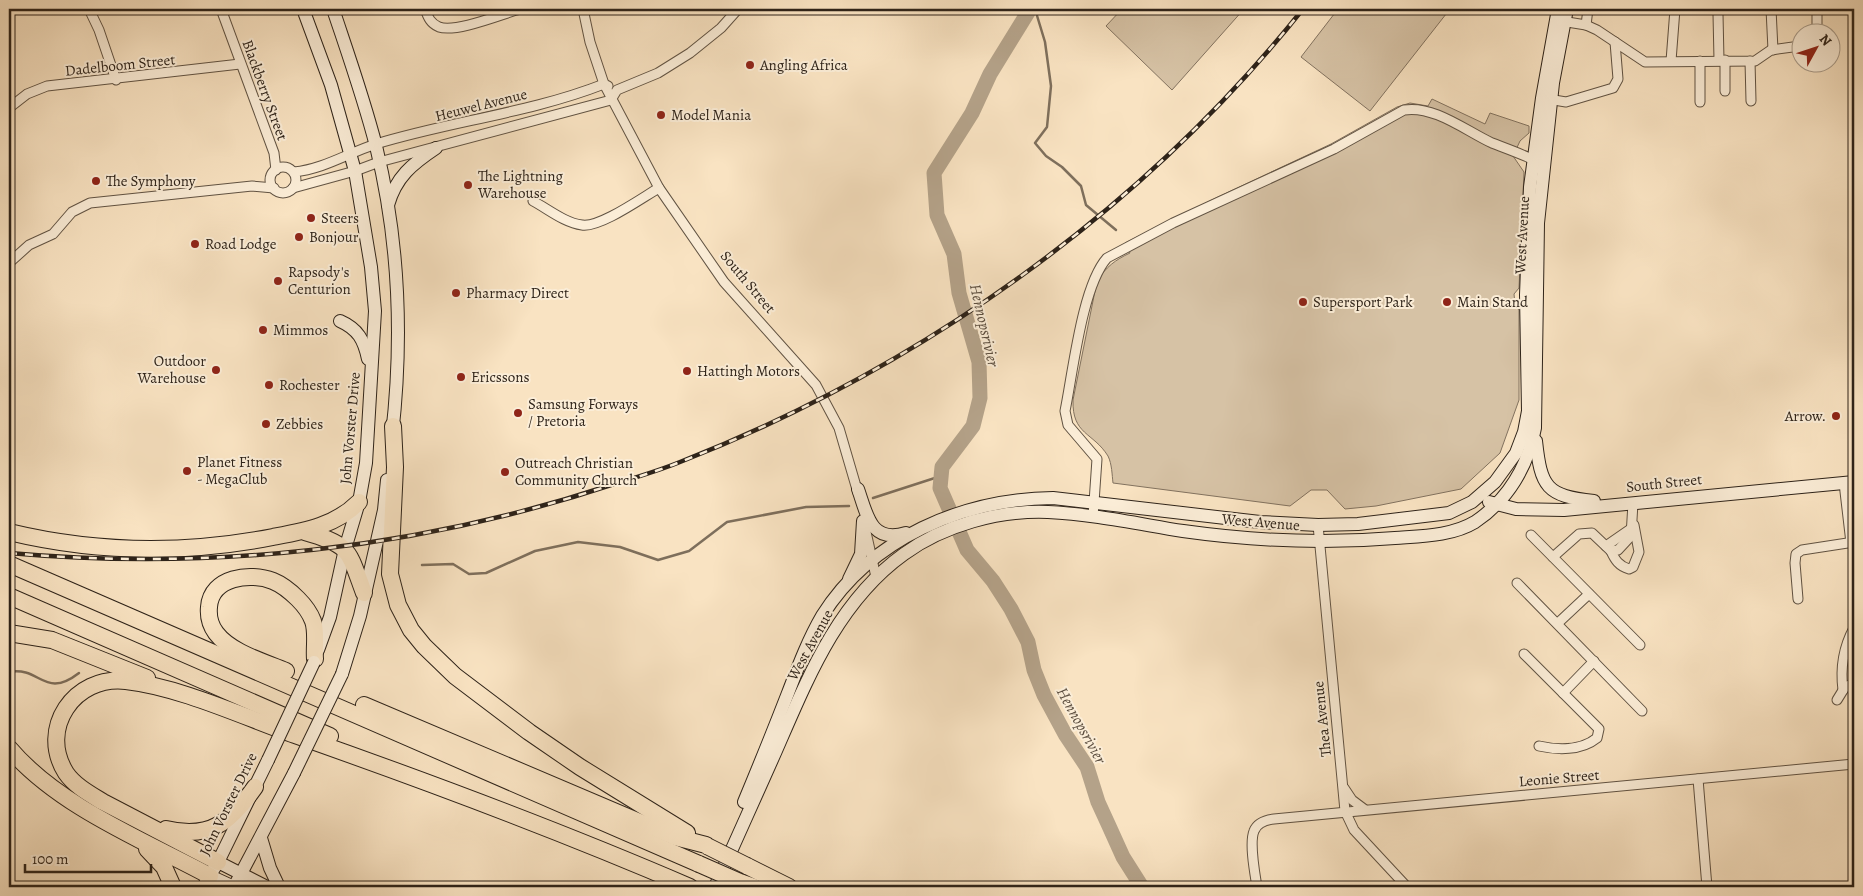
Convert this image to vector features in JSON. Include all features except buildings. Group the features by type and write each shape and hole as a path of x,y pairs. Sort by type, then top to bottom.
{"highway":[{"path":"393,426 395,467 390,574 398,605 411,630 424,646 455,676 529,732 580,767 706,846 789,887"},
{"path":"9,532 85,546 151,550 233,545 305,532 343,517 359,502"},
{"path":"305,532 330,538 345,549 364,593"},
{"path":"9,564 747,884"},
{"path":"314,661 314,627 312,618 303,605 282,586 270,580 244,577 224,583 211,597 209,616 216,633 249,655 604,808 688,842 706,846"},
{"path":"9,596 460,794"},
{"path":"9,633 52,640 195,699 544,826 690,887"},
{"path":"195,699 128,681 110,680 92,684 75,698 64,712 58,732 57,745 61,763 66,773 87,792 140,822 210,875"},
{"path":"9,748 28,769 51,787 117,827 210,875"},
{"path":"140,822 177,832 204,831 228,820 238,811 255,787"},
{"path":"117,827 149,850 162,863 173,887"}],"street":[{"path":"89,9 99,30 116,80"},
{"name":"Blackberry Street","path":"221,9 274,153 277,171"},
{"name":"John Vorster Drive","path":"210,875 255,787 314,661 330,617 345,549 359,502 366,463 375,311 372,276 351,154 331,85 303,9"},
{"path":"210,875 234,887 240,873 262,838 342,674 351,650 384,510 399,343 396,272 375,144 332,9"},
{"path":"424,9 430,21 438,26 450,28 520,9"},
{"name":"South Street","path":"583,9 590,42 610,100 659,188 724,282 816,384 839,428 858,489 863,521 876,577"},
{"path":"610,100 617,90 658,73 690,53 721,28 738,9"},
{"name":"West Avenue","path":"715,887 824,646 854,601 876,577 904,553 934,536 988,511 1024,498 1053,498 1095,502 1260,522 1318,525 1358,524 1438,515 1457,510 1480,496 1502,475 1511,462 1521,441 1528,411 1527,255 1532,159 1546,99 1559,17 1567,9"},
{"path":"1586,25 1588,9"},
{"path":"1671,61 1675,9"},
{"path":"1771,9 1773,50"},
{"path":"1816,9 1817,22"},
{"path":"1718,14 1725,91"},
{"path":"1559,17 1586,25 1645,62 1750,61 1759,60 1773,50 1790,47"},
{"path":"1546,99 1566,102 1613,88 1618,79 1615,42"},
{"path":"1700,60 1700,102"},
{"path":"1750,61 1751,101"},
{"name":"Dadelboom Street","path":"9,108 27,94 39,88 240,64"},
{"path":"604,84 617,90"},
{"name":"Heuwel Avenue","path":"294,172 313,169 375,144 572,96 604,84"},
{"name":"West Avenue","path":"708,887 809,641 822,617 845,588 872,561 916,530 928,524 988,511 1048,512 1238,538 1319,542 1440,534 1475,521 1494,505 1507,492 1522,470 1530,451 1535,428 1538,223 1546,99"},
{"name":"Heuwel Avenue","path":"293,188 355,172 379,162 610,100"},
{"path":"1093,517 1097,459 1068,425 1065,411 1090,288 1100,266 1107,258 1173,223 1334,148 1404,110 1416,109 1435,114 1492,143 1532,159"},
{"path":"387,208 392,191 406,170 436,148"},
{"path":"274,188 277,171"},
{"path":"9,263 29,244 53,234 66,217 86,204 98,201 252,186 274,188 281,193 293,188 296,180 294,172 277,171 252,186"},
{"path":"534,201 565,219 586,225 600,221 659,188"},
{"path":"340,321 352,327 361,336 372,371"},
{"path":"1535,428 1538,465 1541,474 1551,489 1566,498 1618,504"},
{"path":"1798,599 1796,554 1802,550 1853,543 1849,482"},
{"name":"South Street","path":"1480,496 1494,505 1534,511 1849,482"},
{"path":"858,489 871,524 880,533 892,536 916,530"},
{"path":"1553,557 1577,534 1592,534 1609,549 1616,561 1629,569 1636,564 1639,552 1632,524 1633,503"},
{"path":"845,588 861,554 863,521"},
{"path":"1609,549 1632,524"},
{"name":"Thea Avenue","path":"1318,525 1345,811 1354,830 1407,887"},
{"path":"1531,535 1640,645"},
{"path":"1518,583 1642,711"},
{"path":"1558,623 1589,594"},
{"path":"1838,700 1843,690 1844,650 1854,628"},
{"path":"1524,654 1599,729 1599,734 1594,740 1574,748 1538,746"},
{"path":"1563,693 1594,661"},
{"path":"1843,690 1854,683"},
{"name":"Leonie Street","path":"1257,887 1253,834 1256,827 1267,820 1364,809 1854,764"},
{"path":"1698,779 1707,887"},
{"path":"1342,786 1352,800 1364,809"},
{"path":"262,838 270,868 279,887"},
{"path":"210,875 240,873 267,887"},
{"path":"1842,887 1854,886"}],"shaded area":[{"path":"1122,9 1244,9 1172,90 1106,26"},
{"path":"1338,9 1450,9 1370,111 1301,57"},
{"name":"Supersport Park","path":"1432,99 1485,124 1490,113 1529,126 1529,133 1520,141 1513,156 1524,172 1519,288 1514,294 1515,304 1519,310 1519,400 1500,453 1461,489 1376,506 1345,509 1327,490 1311,490 1290,506 1113,483 1108,456 1080,427 1076,420 1073,400 1097,281 1111,264 1130,253 1125,243 1331,144 1397,107 1410,103 1428,106"}],"waterway":[{"name":"Hennopsrivier","path":"1030,9 990,74 972,113 934,173 937,215 954,254 959,293 979,362 980,398 973,426 942,467 940,488 967,550 993,581 1011,609 1028,642 1034,670 1044,695 1065,734 1087,767 1098,802 1123,857 1142,887"},
{"path":"1035,9 1045,42 1051,86 1047,127 1035,143 1046,156 1062,167 1081,186 1086,205 1116,230"},
{"path":"873,498 941,476"},
{"path":"422,565 453,564 469,574 486,573 535,551 578,542 620,547 658,560 689,551 727,522 806,507 849,506"},
{"path":"9,672 20,671 29,673 50,683 67,680 79,673"}],"railway":[{"path":"9,553 85,558 161,559 238,556 313,550 389,539 464,525 538,507 680,462 769,424 856,380 940,331 1021,276 1098,216 1171,152 1240,83 1303,9"}],"place":[{"name":"Angling Africa","path":"750,65"},
{"name":"Model Mania","path":"661,115"},
{"name":"The Symphony","path":"96,181"},
{"name":"The Lightning Warehouse","path":"468,185"},
{"name":"Steers","path":"311,218"},
{"name":"Bonjour","path":"299,237"},
{"name":"Road Lodge","path":"195,244"},
{"name":"Rapsody's Centurion","path":"278,281"},
{"name":"Pharmacy Direct","path":"456,293"},
{"name":"Supersport Park","path":"1303,302"},
{"name":"Main Stand","path":"1447,302"},
{"name":"Mimmos","path":"263,330"},
{"name":"Outdoor Warehouse","path":"216,370"},
{"name":"Hattingh Motors","path":"687,371"},
{"name":"Ericssons","path":"461,377"},
{"name":"Rochester","path":"269,385"},
{"name":"Samsung Forways / Pretoria","path":"518,413"},
{"name":"Arrow.","path":"1836,416"},
{"name":"Zebbies","path":"266,424"},
{"name":"Planet Fitness - MegaClub","path":"187,471"},
{"name":"Outreach Christian Community Church","path":"505,472"}]}
